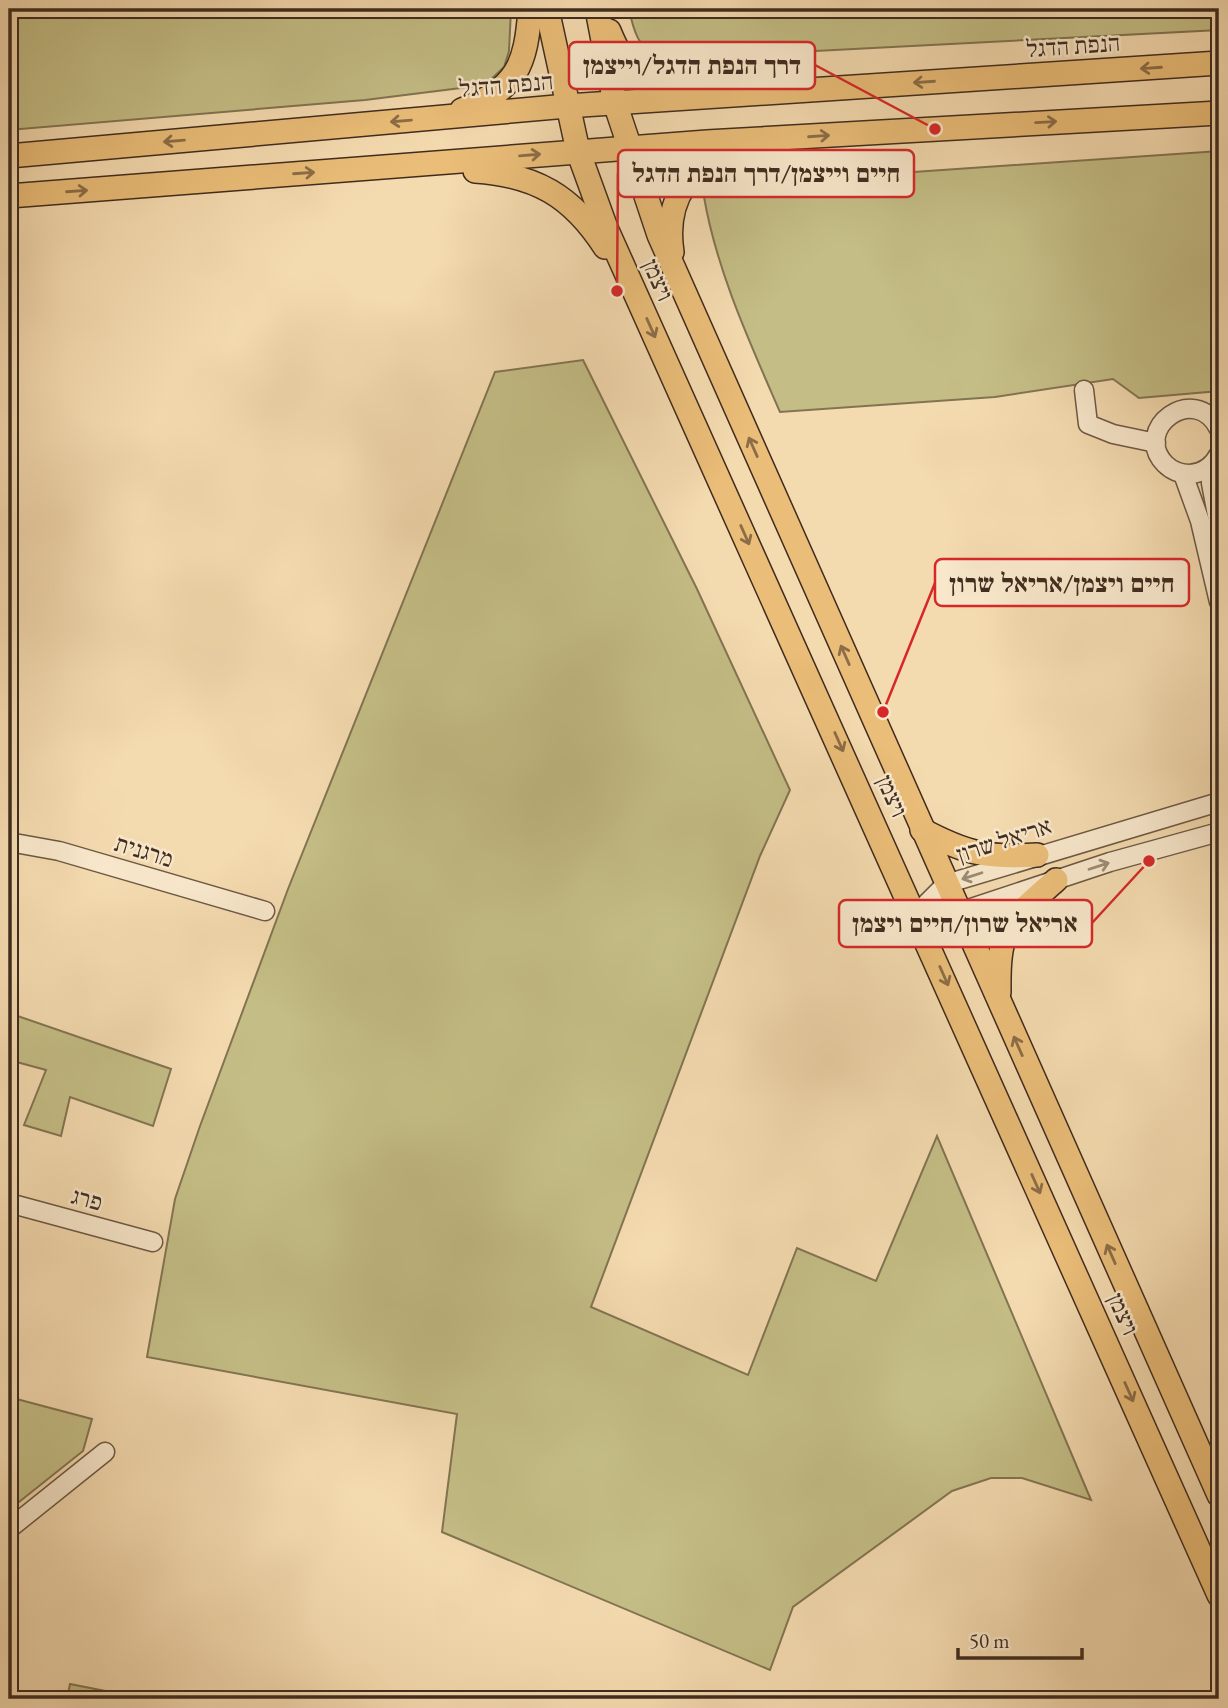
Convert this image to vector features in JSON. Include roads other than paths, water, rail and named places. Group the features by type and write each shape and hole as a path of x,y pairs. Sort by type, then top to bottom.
{"main road":[{"path":"444,117 494,95 517,72 525,55 530,9"},
{"name":"ויצמן","path":"547,9 578,152 606,228 916,914 1219,1595"},
{"path":"599,9 616,48 634,74 644,80 679,88 757,93"},
{"name":"ויצמן","path":"599,9 615,103 629,149 675,273 1219,1495"},
{"name":"הנפת הדגל","path":"12,155 567,106 1219,63"},
{"path":"9,196 778,138 1219,113"},
{"path":"675,273 670,238 671,217 681,187 702,165 716,156 778,138"},
{"path":"367,168 497,172 540,185 576,209 593,229 638,298"},
{"path":"922,830 965,851 997,856 1037,855"},
{"path":"999,1002 1002,938 1019,913 1056,880"}],"street":[{"path":"1084,390 1088,424 1112,435 1156,443"},
{"path":"1216,459 1194,474 1183,474 1166,466 1156,443 1160,426 1174,412 1194,409 1217,421"},
{"path":"1216,459 1211,483 1219,526"},
{"path":"1183,474 1200,521 1219,602"},
{"name":"אריאל שרון","path":"916,914 946,884 1211,804 1219,794"},
{"path":"916,914 959,912 1219,832"},
{"name":"מרגנית","path":"9,842 60,851 265,911"},
{"name":"פרג","path":"9,1203 153,1242"},
{"path":"9,1530 105,1452"}],"place":[{"name":"דרך הנפת הדגל/וייצמן","path":"935,129"},
{"name":"חיים וייצמן/דרך הנפת הדגל","path":"617,291"},
{"name":"חיים ויצמן/אריאל שרון","path":"883,712"},
{"name":"אריאל שרון/חיים ויצמן","path":"1149,861"}]}
